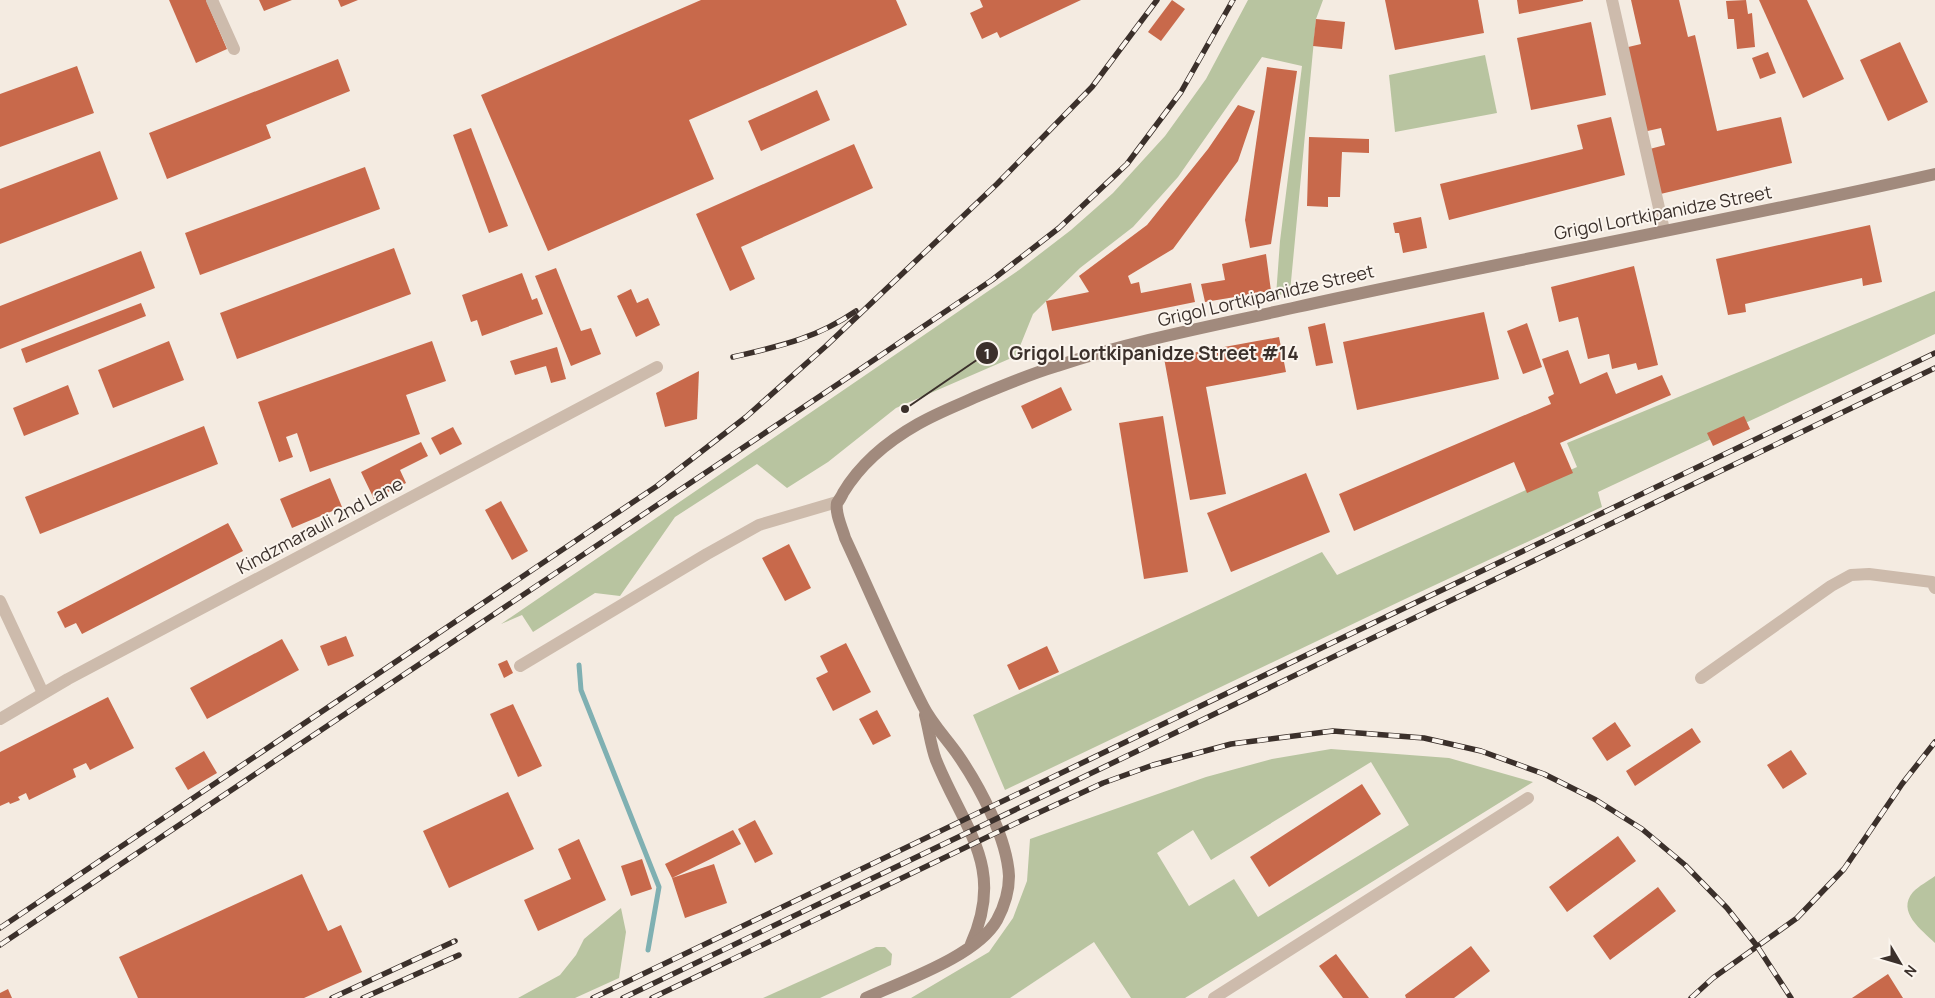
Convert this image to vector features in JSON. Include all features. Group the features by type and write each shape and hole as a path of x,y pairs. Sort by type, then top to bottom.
{"street":[{"path":"212,0 234,49"},
{"path":"1612,0 1664,230"},
{"name":"Grigol Lortkipanidze Street","path":"837,502 851,479 863,465 884,446 916,425 1005,385 1057,365 1282,310 1935,174"},
{"name":"Kindzmarauli 2nd Lane","path":"0,719 43,693 657,367"},
{"path":"520,666 759,525 837,502 838,517 845,538 924,708 960,757 984,801 1006,858 1009,878 1004,904 997,920 987,934 943,963 866,998"},
{"path":"1701,678 1831,586 1851,575 1869,574 1932,582 1935,588"},
{"path":"0,601 43,693"},
{"path":"924,708 936,759 977,847 982,866 985,898 981,918 970,947"},
{"path":"1214,998 1528,798"}],"green space":[{"path":"1248,0 1323,0 1316,19 1290,292 1276,296 1280,241 1302,66 1262,57 1178,177 1133,227 1080,268 1033,314 1016,356 896,408 828,462 787,488 757,464 675,517 620,596 595,593 533,632 522,615 501,624 1019,270 1071,230 1113,193 1165,136 1206,79"},
{"path":"1485,55 1497,113 1395,132 1389,75"},
{"path":"1935,291 1935,334 1598,492 1602,507 1005,790 973,715 1322,552 1337,575 1577,467 1567,443"},
{"path":"1331,749 1449,758 1533,782 1185,998 1131,998 1094,942 1010,998 911,998 989,952 1013,918 1027,881 1030,839 1206,777 1272,759","holes":["1371,762 1409,825 1258,917 1234,879 1189,906 1157,853 1193,830 1211,860"]},
{"path":"1935,876 1935,943 1913,920 1907,907 1913,892"},
{"path":"621,908 626,932 619,978 575,998 518,998 560,975 576,955 584,939"},
{"path":"876,947 885,947 892,954 891,965 820,998 763,998"}],"building":[{"path":"169,0 206,0 227,49 196,63"},
{"path":"259,0 292,0 264,11"},
{"path":"338,0 358,0 341,7"},
{"path":"701,0 896,0 907,25 689,120 714,179 548,251 481,95"},
{"path":"980,0 1081,0 1000,38 997,32 982,39 970,13 983,7"},
{"path":"1172,0 1185,9 1161,41 1148,32"},
{"path":"1385,0 1478,0 1484,33 1395,50"},
{"path":"1517,0 1583,0 1583,1 1519,14"},
{"path":"1631,0 1679,0 1688,37 1695,35 1717,131 1781,117 1792,163 1652,196 1642,151 1665,145 1661,128 1643,132 1624,48 1641,44"},
{"path":"1746,0 1748,14 1752,13 1755,47 1737,49 1734,19 1728,19 1726,1"},
{"path":"1759,0 1807,0 1844,79 1803,98"},
{"path":"1316,19 1345,22 1342,49 1313,46"},
{"path":"1591,22 1606,95 1531,110 1517,38"},
{"path":"1900,42 1928,102 1888,121 1860,60"},
{"path":"1768,52 1776,73 1760,79 1752,58"},
{"path":"338,59 350,91 266,125 271,138 167,179 149,133"},
{"path":"77,66 94,113 0,147 0,94"},
{"path":"1267,67 1297,71 1271,244 1250,248 1245,220"},
{"path":"817,90 830,120 761,151 748,121"},
{"path":"1238,105 1255,111 1238,161 1173,249 1128,276 1131,284 1139,282 1141,293 1191,283 1195,302 1052,331 1046,301 1089,292 1079,276 1147,225 1208,149"},
{"path":"1611,117 1625,175 1449,220 1440,184 1583,149 1577,125"},
{"path":"471,128 508,226 489,233 453,135"},
{"path":"1309,137 1369,139 1369,153 1342,152 1340,197 1328,197 1328,207 1307,206"},
{"path":"854,144 873,188 741,247 755,279 730,291 696,214"},
{"path":"100,151 118,199 0,244 0,189"},
{"path":"365,167 380,209 200,275 185,233"},
{"path":"1421,217 1427,248 1403,253 1399,233 1395,233 1393,223"},
{"path":"1870,225 1882,282 1863,286 1862,278 1745,304 1746,312 1728,315 1716,259"},
{"path":"394,248 411,294 237,359 220,313"},
{"path":"141,251 155,288 0,349 0,306"},
{"path":"1266,254 1271,291 1205,302 1201,284 1225,280 1222,264"},
{"path":"1634,266 1658,365 1638,370 1636,363 1612,369 1609,354 1588,359 1578,317 1559,322 1551,287"},
{"path":"556,268 581,331 591,328 601,354 571,366 535,276"},
{"path":"522,273 532,300 537,298 543,314 482,336 477,320 471,322 462,295"},
{"path":"631,289 637,303 648,298 660,325 636,337 617,296"},
{"path":"141,303 146,316 26,363 21,349"},
{"path":"1484,312 1499,379 1357,410 1343,342"},
{"path":"1325,323 1333,363 1316,366 1308,327"},
{"path":"1527,323 1542,367 1523,374 1507,331"},
{"path":"1279,337 1286,372 1206,387 1226,494 1190,500 1164,358"},
{"path":"169,341 184,380 113,408 98,370"},
{"path":"432,341 446,381 406,395 420,434 310,472 297,433 286,437 293,457 279,462 258,402"},
{"path":"557,347 566,379 551,383 546,366 515,375 510,361"},
{"path":"1568,350 1580,384 1607,372 1616,394 1662,375 1671,395 1560,443 1573,473 1527,493 1514,462 1354,531 1339,494 1551,404 1548,397 1554,394 1542,359"},
{"path":"699,371 697,419 665,427 656,393"},
{"path":"68,385 79,414 24,436 13,408"},
{"path":"1061,387 1072,410 1032,429 1021,406"},
{"path":"1163,416 1188,572 1144,579 1119,423"},
{"path":"1744,416 1750,429 1713,446 1707,433"},
{"path":"204,426 218,464 40,534 25,497"},
{"path":"453,427 462,444 440,455 431,438"},
{"path":"421,442 428,456 400,470 406,483 374,499 361,472"},
{"path":"1306,473 1330,532 1231,572 1207,513"},
{"path":"330,478 342,507 292,528 280,499"},
{"path":"501,501 528,551 512,560 485,510"},
{"path":"228,523 243,551 82,634 76,623 65,628 57,612"},
{"path":"789,544 811,588 785,601 762,558"},
{"path":"346,636 354,656 328,666 320,646"},
{"path":"282,639 299,670 207,719 190,688"},
{"path":"846,643 871,692 833,711 816,678 828,672 820,656"},
{"path":"1047,646 1059,672 1019,690 1007,665"},
{"path":"507,660 513,673 504,678 498,664"},
{"path":"108,697 134,748 90,770 86,763 73,769 76,777 29,800 26,793 18,797 20,800 0,806 0,752"},
{"path":"513,704 542,766 518,777 490,714"},
{"path":"877,710 891,736 873,745 859,719"},
{"path":"1615,722 1631,746 1607,761 1592,738"},
{"path":"1692,728 1701,742 1635,786 1626,771"},
{"path":"1791,750 1807,774 1783,789 1767,765"},
{"path":"204,751 217,773 188,790 175,768"},
{"path":"1362,784 1381,814 1269,887 1250,857"},
{"path":"508,792 534,849 449,888 423,831"},
{"path":"755,820 773,854 755,863 738,829"},
{"path":"733,830 741,844 672,878 665,864"},
{"path":"1618,836 1636,861 1567,912 1549,887"},
{"path":"579,839 606,900 538,931 524,900 571,879 558,849"},
{"path":"642,859 652,889 631,896 621,866"},
{"path":"714,864 727,903 685,918 672,878"},
{"path":"302,874 328,931 341,925 362,972 304,998 138,998 119,957"},
{"path":"1658,887 1676,911 1610,960 1593,936"},
{"path":"1471,946 1490,971 1454,998 1406,998 1405,995"},
{"path":"1336,954 1369,998 1343,998 1319,966"},
{"path":"1888,974 1903,998 1852,998"},
{"path":"8,989 12,998 0,998 0,993"}],"waterway":[{"path":"579,665 581,690 659,887 648,950"}],"railway":[{"path":"0,928 657,486 746,417 826,346 997,184 1092,87 1157,0"},
{"path":"0,945 992,280 1059,228 1127,164 1181,92 1233,0"},
{"path":"733,357 782,345 811,335 841,321 856,311"},
{"path":"593,998 1935,353"},
{"path":"623,998 1935,368"},
{"path":"652,998 1103,783 1153,765 1231,744 1333,731 1424,738 1481,751 1544,774 1596,800 1642,829 1685,865 1727,908 1757,946 1791,998"},
{"path":"1691,998 1713,978 1797,918 1844,869 1902,784 1935,742"},
{"path":"332,998 455,941"},
{"path":"363,998 459,955"}],"place":[{"name":"Grigol Lortkipanidze Street #14","path":"905,409"}]}
